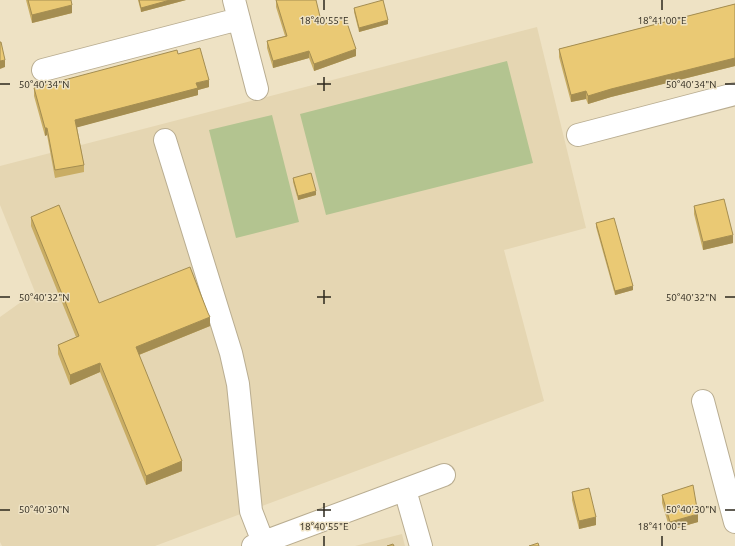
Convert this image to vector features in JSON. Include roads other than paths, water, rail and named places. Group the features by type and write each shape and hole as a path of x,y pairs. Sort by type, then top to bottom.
{"street":[{"path":"43,70 237,10 257,90"},
{"path":"578,135 735,94"},
{"path":"164,140 231,353 238,384 251,511 258,544 444,475"},
{"path":"703,401 735,522"},
{"path":"405,490 421,546"}]}
